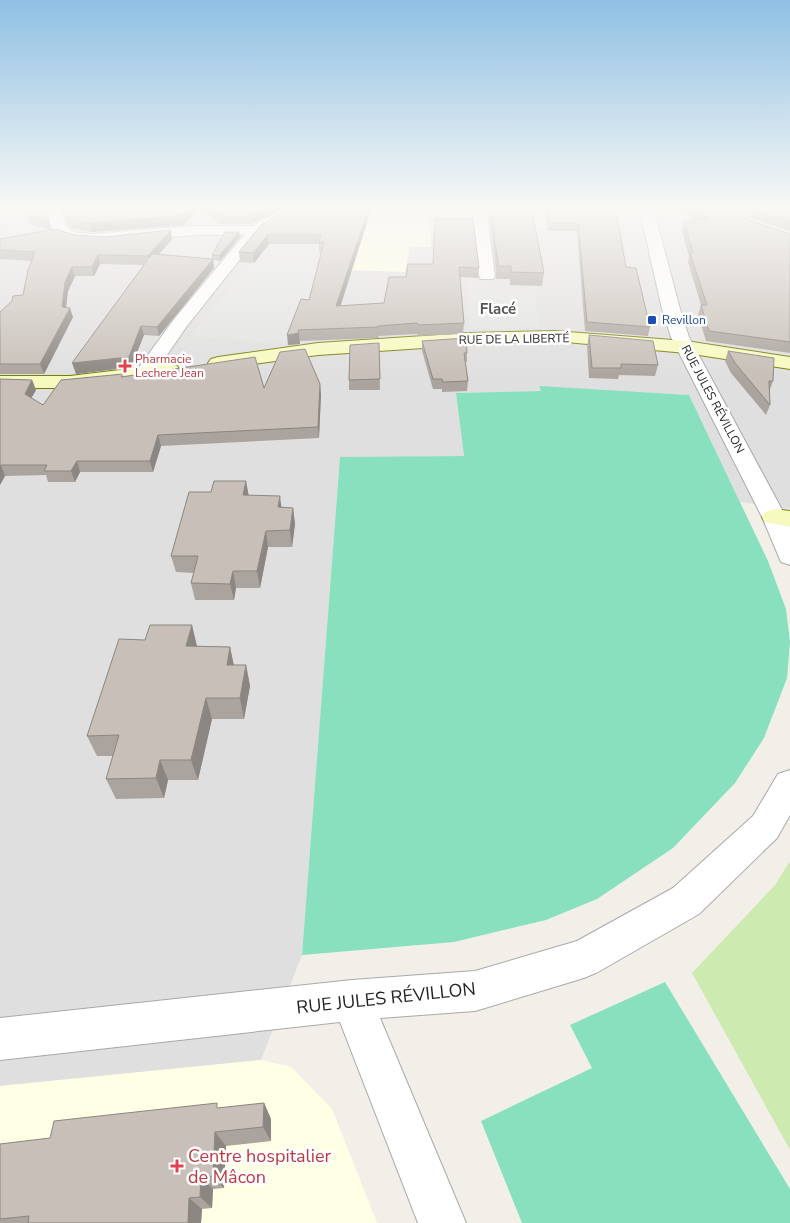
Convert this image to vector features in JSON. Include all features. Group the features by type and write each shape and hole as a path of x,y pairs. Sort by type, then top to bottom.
{"street":[{"path":"144,374 181,322 228,264"},
{"path":"486,264 487,276"},
{"name":"RUE JULES RÉVILLON","path":"660,264 671,309 686,347 782,518 790,556"},
{"name":"RUE DE LA LIBERTÉ","path":"0,382 70,382 144,374 318,349 484,338 555,336 686,347 790,363"},
{"name":"RUE JULES RÉVILLON","path":"0,1039 352,1000 475,991 584,958 686,902 765,827 790,784"},
{"path":"352,1000 442,1223"}],"shaded area":[{"path":"0,264 790,264 790,509 740,502 689,395 539,387 541,391 456,393 464,456 340,458 302,955 261,1060 0,1086"},
{"path":"251,264 327,268 284,344 190,336"},
{"path":"340,264 407,264 405,272 348,270"},
{"path":"469,279 488,279 489,290 536,291 538,327 468,329"},
{"name":"Centre hospitalier de Mâcon","path":"261,1060 291,1067 332,1109 377,1223 0,1223 0,1086"}],"green space":[{"path":"539,386 689,395 768,561 786,609 790,642 787,678 764,738 735,783 673,848 597,899 546,920 454,942 302,955 340,457 464,456 456,393 541,391"},
{"path":"790,861 790,1150 692,973 775,885"},
{"path":"665,982 790,1189 790,1223 522,1223 481,1121 592,1068 570,1025"}],"building":[{"path":"30,264 93,264 92,267 72,267 65,282 62,307 70,308 40,364 0,364 0,312 12,301 13,296 23,295"},
{"path":"145,264 209,264 157,327 141,326 129,357 72,363"},
{"path":"318,264 350,264 336,306 384,303 389,277 406,277 408,264 479,264 479,268 459,267 464,323 418,325 417,323 378,327 298,330 299,333 287,335 301,299 309,300"},
{"path":"498,264 542,264 544,273 511,272 511,266 497,266"},
{"path":"582,264 625,264 626,267 636,268 650,327 587,322"},
{"path":"694,264 790,264 790,342 709,331 701,305 707,305"},
{"path":"589,335 653,341 658,365 621,364 621,368 592,368"},
{"path":"466,338 467,353 464,353 468,381 443,382 442,379 433,379 422,341"},
{"path":"379,343 380,379 349,380 350,345"},
{"path":"305,349 320,384 318,427 158,435 150,461 77,461 71,471 44,471 47,465 0,466 0,379 32,380 25,394 43,405 61,380 123,374 121,377 255,357 264,388 280,352"},
{"path":"728,351 774,358 773,381 769,381 770,405 735,363"},
{"path":"214,481 246,481 243,495 280,496 278,507 293,508 290,530 266,531 257,571 233,571 230,584 191,583 198,556 171,556 189,492 211,492"},
{"path":"150,625 192,625 186,646 230,647 227,665 246,665 240,698 206,698 191,760 160,760 156,778 106,779 119,735 87,736 119,639 145,640"},
{"path":"217,1103 217,1108 264,1103 263,1127 215,1132 213,1176 201,1177 200,1197 189,1198 188,1223 28,1223 29,1216 0,1219 0,1144 50,1138 54,1121"}],"place":[{"name":"Revillon","path":"652,320"},
{"name":"Pharmacie Lechere Jean","path":"125,366"},
{"name":"Centre hospitalier de Mâcon","path":"177,1166"}],"district":[{"name":"Flacé","path":"498,309"}]}
